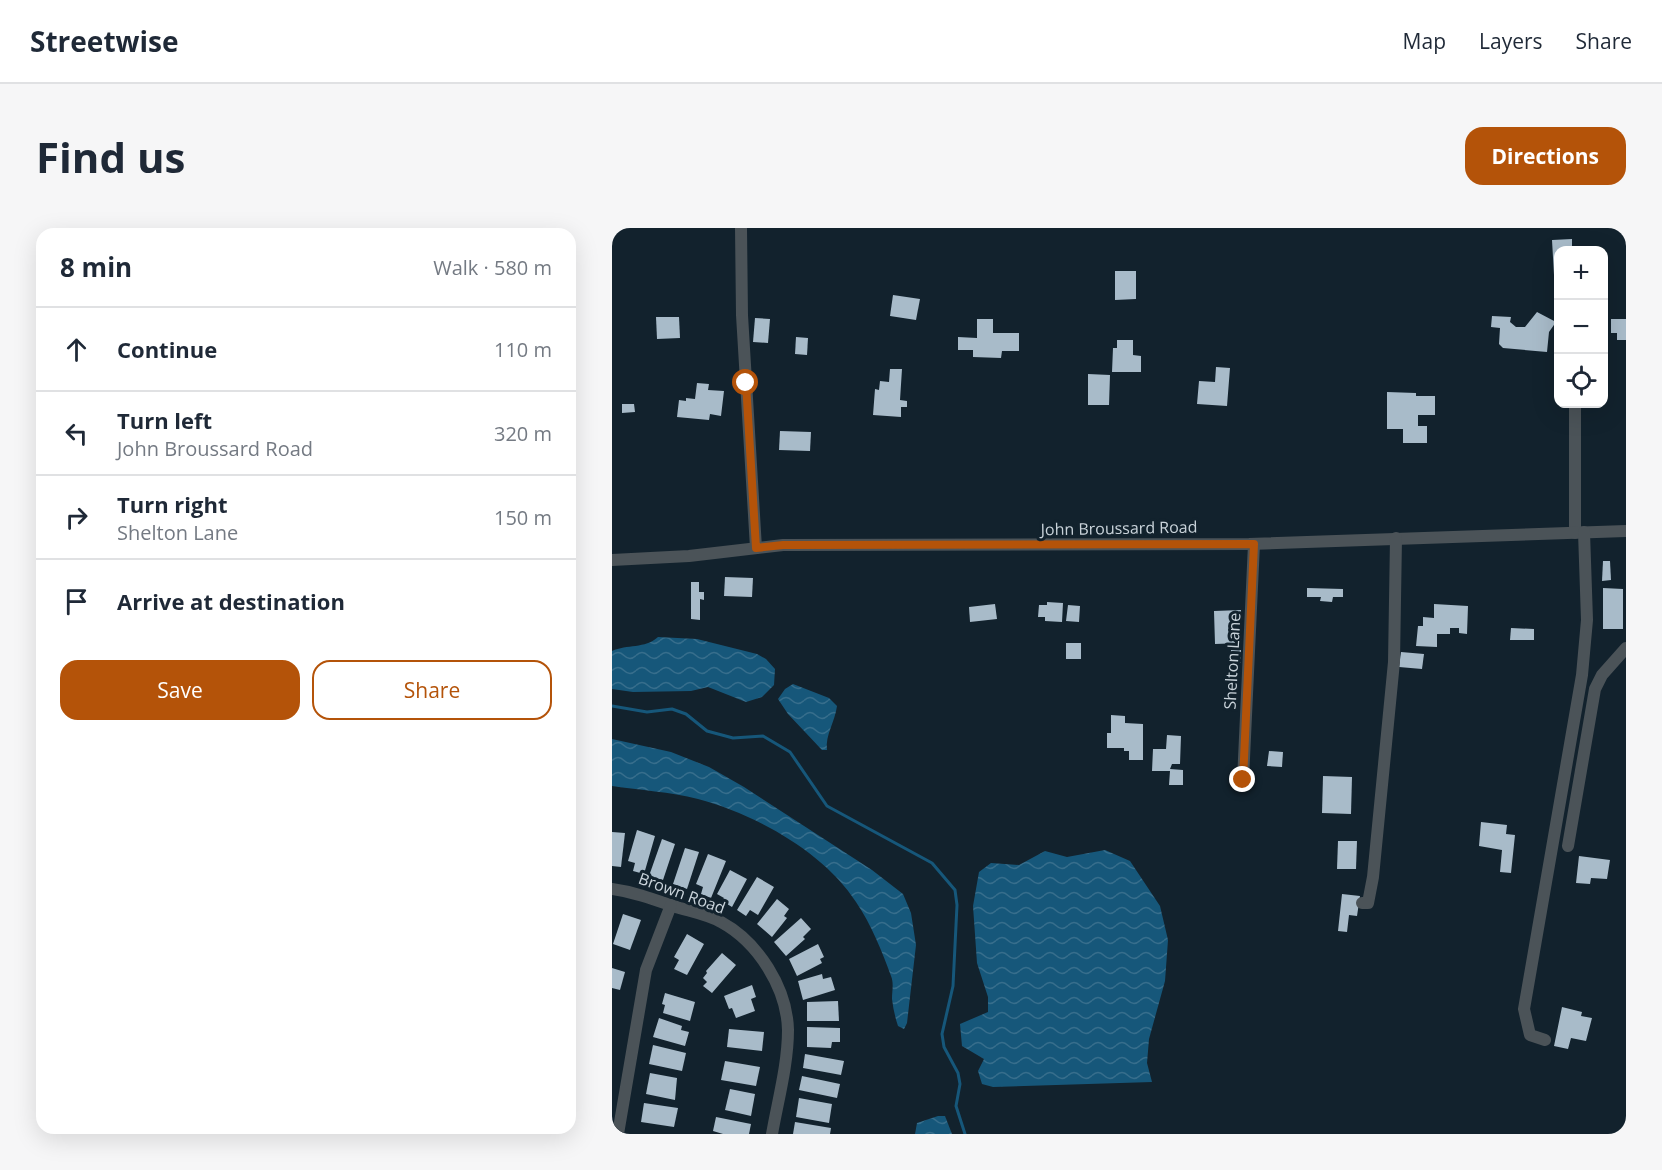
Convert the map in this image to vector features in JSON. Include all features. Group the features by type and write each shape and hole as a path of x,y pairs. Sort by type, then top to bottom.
{"street":[{"path":"741,228 742,315 756,548"},
{"path":"1545,1040 1530,1035 1524,1010 1582,675 1587,620 1580,532 1575,408"},
{"name":"John Broussard Road","path":"612,560 689,556 783,545 1254,544 1626,531"},
{"path":"1362,903 1368,903 1371,898 1374,877 1394,662 1396,538"},
{"name":"Shelton Lane","path":"1243,780 1254,544"},
{"path":"1568,846 1595,689 1602,675 1626,648"},
{"name":"Brown Road","path":"612,889 633,892 721,922 754,949 774,976 788,1030 772,1134"},
{"path":"618,1134 617,1113 646,970 671,905"}],"water":[{"path":"658,637 697,639 757,654 766,659 775,669 774,685 762,697 746,702 708,687 691,691 633,692 612,689 612,651 642,645"},
{"path":"793,684 829,698 837,706 827,739 827,750 822,750 788,714 778,699 785,689"},
{"path":"612,739 671,752 709,767 872,870 903,894 911,913 916,945 907,1023 904,1029 898,1026 892,1002 892,979 871,928 856,902 826,867 786,837 742,814 698,799 612,786"},
{"path":"1105,850 1130,861 1160,906 1168,940 1165,981 1149,1039 1147,1063 1152,1082 993,1087 982,1084 978,1071 984,1059 962,1046 960,1024 988,1012 988,997 977,963 973,906 979,872 991,863 1019,865 1045,851 1067,857"},
{"path":"945,1116 952,1134 915,1134 917,1123"}],"building":[{"path":"1572,239 1572,246 1554,246 1554,275 1552,240"},
{"path":"1115,271 1136,271 1136,299 1115,300"},
{"path":"893,295 920,299 916,320 890,316"},
{"path":"1537,312 1554,321 1549,332 1547,352 1503,348 1499,344 1500,328 1491,327 1492,316 1511,317 1510,322 1516,327 1525,327"},
{"path":"656,317 679,317 680,338 657,339"},
{"path":"755,318 770,319 768,343 753,342"},
{"path":"977,319 993,319 993,333 1019,333 1019,351 1002,351 1001,358 973,357 973,350 958,350 958,337 977,338"},
{"path":"1611,319 1626,319 1626,340 1617,340 1617,333 1611,333"},
{"path":"796,337 808,338 807,355 795,354"},
{"path":"1117,340 1133,340 1133,355 1141,356 1141,372 1112,372 1113,348 1117,348"},
{"path":"1216,367 1230,368 1227,406 1197,404 1199,381 1215,382"},
{"path":"890,369 902,369 900,400 907,401 907,407 901,407 901,417 873,415 875,389 879,390 880,381 889,382"},
{"path":"1088,374 1110,375 1109,405 1088,405"},
{"path":"697,383 709,384 708,390 724,391 721,416 710,414 709,420 677,417 679,400 695,399"},
{"path":"1387,392 1435,396 1435,415 1418,415 1418,426 1427,426 1427,443 1403,443 1403,429 1387,429"},
{"path":"622,404 634,404 635,412 622,413"},
{"path":"780,431 811,432 810,451 779,450"},
{"path":"1603,561 1610,561 1611,580 1602,581"},
{"path":"725,577 753,578 752,597 724,596"},
{"path":"691,582 699,582 699,592 704,592 704,600 700,599 700,620 691,619"},
{"path":"1307,588 1343,589 1343,597 1333,597 1332,602 1320,601 1321,597 1307,597"},
{"path":"1603,588 1623,589 1623,629 1603,629"},
{"path":"1047,602 1063,603 1062,622 1045,621 1045,617 1038,617 1039,605 1047,605"},
{"path":"995,604 997,619 970,622 969,607"},
{"path":"1434,604 1468,606 1467,634 1459,633 1459,628 1450,628 1450,634 1437,634 1437,647 1416,646 1418,626 1423,626 1423,617 1434,618"},
{"path":"1068,605 1080,606 1079,622 1066,621"},
{"path":"1241,610 1242,643 1215,644 1214,611"},
{"path":"1511,628 1534,629 1534,640 1510,640"},
{"path":"1066,643 1081,643 1081,659 1066,659"},
{"path":"1231,650 1241,650 1241,663 1230,663"},
{"path":"1401,652 1424,654 1422,669 1399,667"},
{"path":"1111,715 1125,716 1125,723 1143,724 1143,760 1129,760 1129,751 1124,751 1124,748 1107,748 1107,733 1111,733"},
{"path":"1167,735 1181,736 1180,764 1172,764 1170,769 1183,770 1183,785 1169,785 1170,771 1152,771 1153,749 1166,749"},
{"path":"1269,751 1283,752 1282,767 1267,766"},
{"path":"1323,776 1352,777 1351,814 1322,813"},
{"path":"1481,822 1507,825 1506,834 1515,835 1511,873 1500,872 1502,850 1479,846"},
{"path":"637,830 655,836 644,874 633,871 635,863 628,861"},
{"path":"612,832 625,833 621,867 612,866"},
{"path":"662,839 675,844 663,880 649,876"},
{"path":"1338,841 1357,841 1356,869 1337,869"},
{"path":"685,848 699,852 687,889 673,884"},
{"path":"708,854 726,861 711,898 701,894 703,887 696,884"},
{"path":"1579,856 1610,860 1607,879 1591,878 1590,884 1576,883"},
{"path":"730,870 747,879 732,907 722,901 724,898 717,894"},
{"path":"757,877 774,887 758,915 750,910 746,916 737,910"},
{"path":"1342,894 1360,896 1357,916 1349,915 1347,932 1338,931"},
{"path":"777,899 789,909 784,916 787,918 772,937 757,924"},
{"path":"623,914 641,920 630,950 613,944"},
{"path":"801,918 811,929 803,937 805,939 786,956 774,942"},
{"path":"687,934 704,944 687,975 674,969 679,960 674,957"},
{"path":"818,944 824,957 820,959 822,963 797,976 789,959"},
{"path":"722,953 736,965 712,993 703,986 707,982 703,978 706,971"},
{"path":"612,968 625,972 620,990 612,988"},
{"path":"822,974 823,979 831,977 835,990 803,1000 798,981"},
{"path":"752,985 756,997 751,999 755,1011 736,1018 732,1008 729,1009 724,996"},
{"path":"665,993 695,1002 690,1021 663,1013 665,1005 662,1004"},
{"path":"838,1001 839,1021 807,1021 807,1002"},
{"path":"1562,1007 1582,1012 1581,1016 1592,1018 1586,1041 1571,1038 1568,1049 1554,1046"},
{"path":"659,1018 682,1026 681,1030 689,1032 685,1046 653,1037"},
{"path":"807,1027 840,1028 840,1042 832,1042 831,1048 807,1047"},
{"path":"729,1029 764,1032 762,1051 727,1047"},
{"path":"653,1045 686,1053 682,1071 649,1064"},
{"path":"805,1054 844,1061 841,1075 803,1068"},
{"path":"725,1061 760,1067 756,1086 721,1080"},
{"path":"650,1073 677,1078 675,1100 646,1094"},
{"path":"802,1076 840,1084 837,1098 799,1090"},
{"path":"730,1089 755,1094 751,1116 725,1110"},
{"path":"799,1098 832,1104 829,1123 796,1117"},
{"path":"644,1103 678,1108 674,1127 641,1122"},
{"path":"716,1117 751,1124 749,1134 723,1134 713,1131"},
{"path":"795,1122 831,1128 830,1134 793,1134"}],"waterway":[{"path":"612,706 647,712 672,709 686,714 707,731 733,738 763,736 790,752 827,806 932,863 955,890 957,905 953,986 942,1034 944,1047 958,1073 960,1084 956,1106 965,1134"}],"route":[{"path":"746,383 756,548 783,545 1254,544 1243,780"}]}
